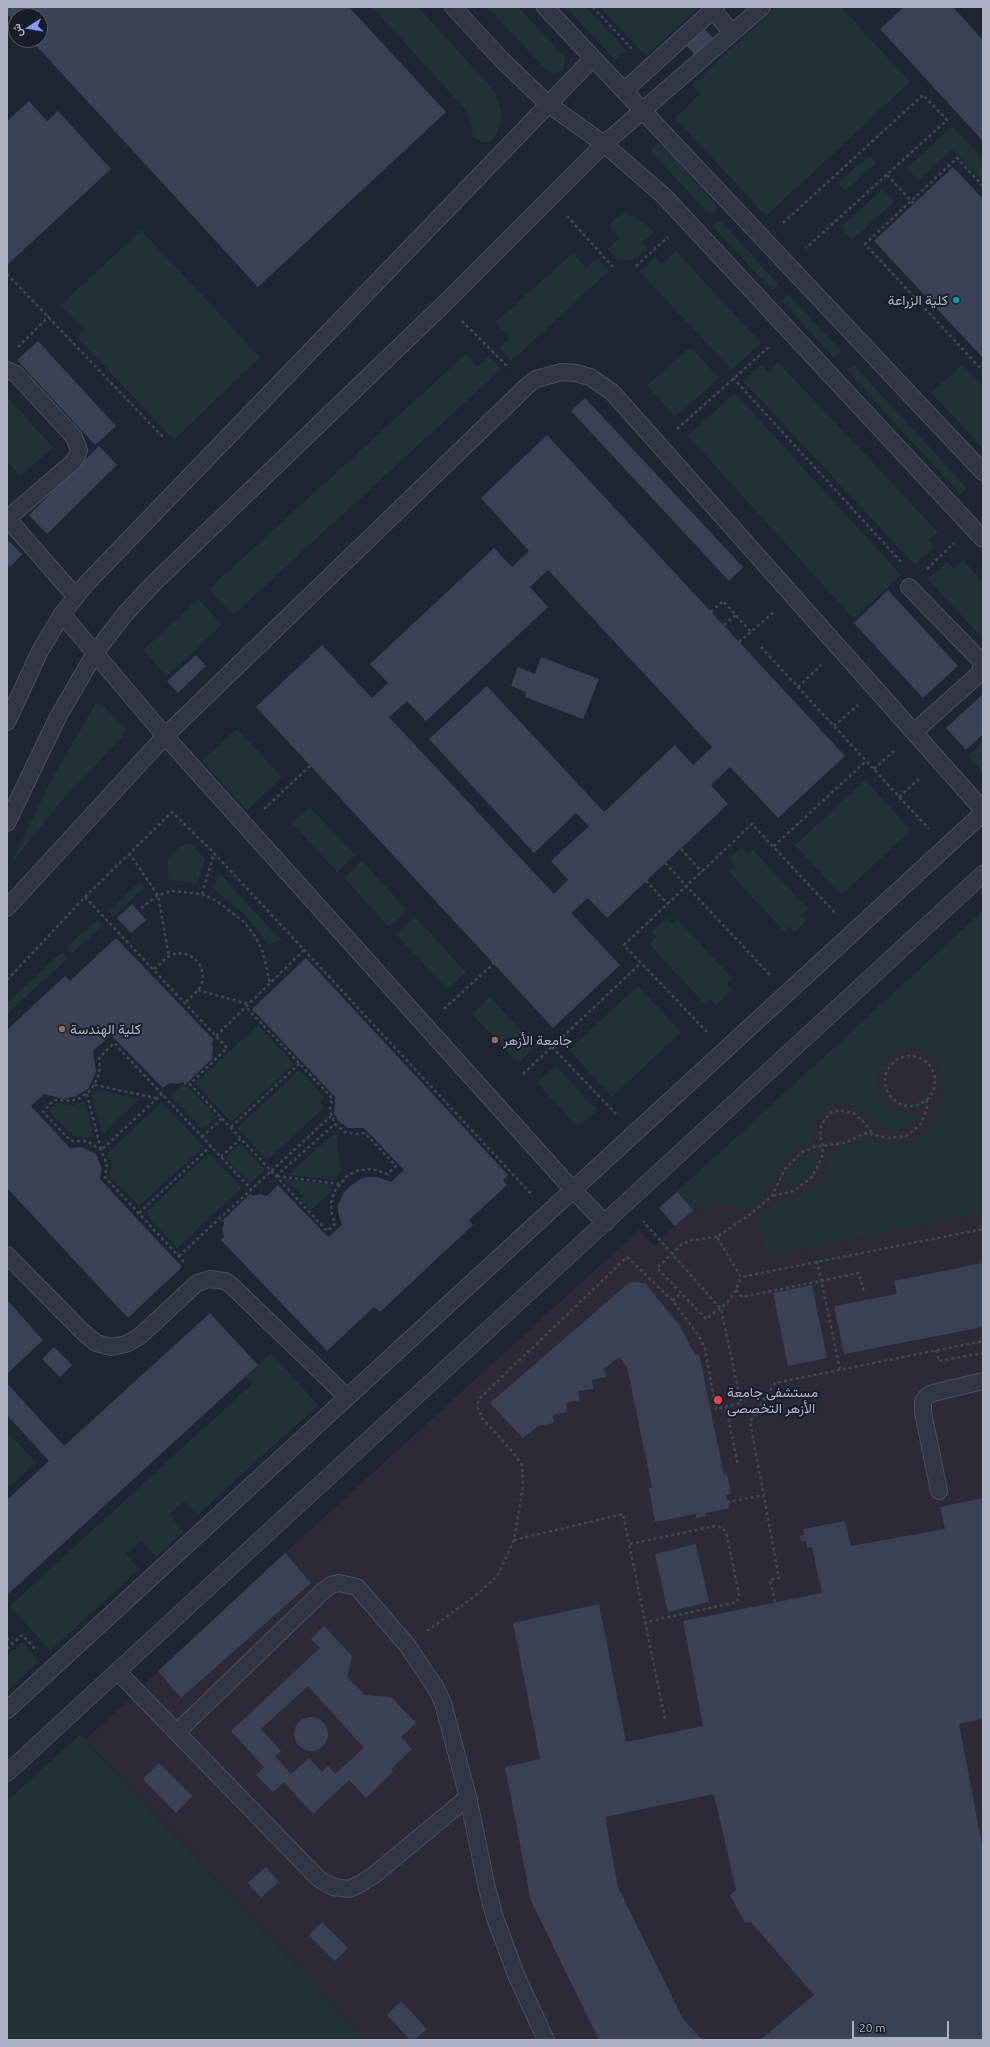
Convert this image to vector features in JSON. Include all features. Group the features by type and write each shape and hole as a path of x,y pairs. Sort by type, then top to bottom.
{"lane":[{"path":"453,7 503,61 548,104 604,144 664,196 983,539"},
{"path":"545,7 983,472"},
{"path":"7,822 58,718 95,653 125,614 153,584 445,303 604,144 762,7"},
{"path":"624,91 715,9 732,33"},
{"path":"7,722 40,651 62,614 86,584 593,58"},
{"path":"7,370 16,374 69,431 78,443 79,450 73,462 7,518 76,597"},
{"path":"7,908 165,736 536,379 562,372 576,373 590,377 612,392 983,811 7,1710"},
{"path":"909,587 981,661 982,665 979,674 914,732"},
{"path":"62,614 165,736 604,1223"},
{"path":"7,1773 983,874"},
{"path":"7,1255 84,1333 96,1343 111,1347 126,1344 140,1336 197,1283 218,1279 231,1285 347,1397"},
{"path":"939,1492 923,1412 923,1401 926,1396 933,1393 983,1381"},
{"path":"177,1732 330,1585 349,1584 357,1587 407,1645 436,1688 443,1703 468,1797 486,1888 516,1977 546,2040"},
{"path":"118,1672 319,1879 333,1887 349,1889 374,1875 468,1797"}],"path":[{"path":"593,7 650,68"},
{"path":"764,240 923,95 947,120 788,265"},
{"path":"983,186 957,158 865,244 983,371"},
{"path":"887,175 914,204"},
{"path":"551,198 613,267"},
{"path":"636,266 654,250"},
{"path":"7,274 49,316 163,438"},
{"path":"445,303 506,365"},
{"path":"14,351 49,316"},
{"path":"659,445 760,354"},
{"path":"733,378 904,566 908,574 906,582 909,587"},
{"path":"924,572 945,552"},
{"path":"739,642 792,596"},
{"path":"711,612 723,601 751,632"},
{"path":"724,626 736,615"},
{"path":"761,647 945,847"},
{"path":"798,687 839,648"},
{"path":"834,726 876,689"},
{"path":"774,846 866,761"},
{"path":"246,826 310,766"},
{"path":"7,980 85,897 172,812 214,853 548,1212"},
{"path":"724,1050 624,945 752,824 852,932"},
{"path":"681,849 702,872"},
{"path":"129,853 158,895 169,956"},
{"path":"202,894 214,853"},
{"path":"665,863 787,993"},
{"path":"646,881 668,904"},
{"path":"141,908 158,895 172,891 202,894 232,910 255,936 263,952 270,984"},
{"path":"85,897 227,1048 190,1084 327,1231 335,1224 331,1203 334,1192 347,1176 356,1171 367,1169 378,1170 387,1174 396,1166 365,1133 358,1134 345,1132 335,1124 329,1107 332,1098 246,1007"},
{"path":"216,1036 304,950"},
{"path":"154,969 169,956 177,953 186,954 197,961 203,973 202,983 198,990 185,1003"},
{"path":"426,1026 494,963"},
{"path":"523,1074 641,963"},
{"path":"198,990 248,1004"},
{"path":"101,1150 87,1141 71,1141 43,1112 54,1100 72,1101 87,1094 95,1085 100,1067 99,1058 114,1043 251,1189"},
{"path":"552,1046 633,1133"},
{"path":"741,1277 736,1290 721,1309 706,1319 657,1268 671,1253 692,1240 717,1237 748,1216 772,1196 785,1169 802,1152 814,1147 844,1143 860,1135 872,1134 897,1138 914,1131 925,1118 927,1100 933,1092 935,1083 934,1073 926,1062 914,1056 904,1056 896,1059 889,1066 885,1074 884,1084 892,1100 901,1105 910,1107 919,1105 927,1100"},
{"path":"231,1127 299,1064"},
{"path":"95,1085 157,1098"},
{"path":"87,1094 101,1150 107,1164 105,1178 202,1281"},
{"path":"101,1150 162,1094"},
{"path":"772,1196 794,1191 812,1178 822,1157 823,1146 820,1136 823,1120 830,1113 839,1110 848,1111 856,1115 872,1134"},
{"path":"179,1256 331,1116"},
{"path":"202,1137 222,1118"},
{"path":"276,1176 335,1124"},
{"path":"221,1157 241,1138"},
{"path":"139,1213 211,1146"},
{"path":"276,1176 339,1184"},
{"path":"407,1645 479,1594 498,1575 514,1540 523,1485 522,1465 513,1452 482,1418 477,1406 479,1399 627,1257 673,1301 693,1326 705,1349 716,1409 741,1403 721,1309 626,1203"},
{"path":"741,1277 983,1229"},
{"path":"717,1237 741,1277"},
{"path":"817,1262 840,1369"},
{"path":"736,1290 742,1297 859,1273 864,1293"},
{"path":"673,1301 681,1293"},
{"path":"774,1602 770,1580 779,1578 750,1422 775,1383 983,1341"},
{"path":"936,1350 939,1361 983,1353"},
{"path":"726,1407 738,1466"},
{"path":"727,1502 764,1494"},
{"path":"514,1540 622,1513 623,1514 665,1719"},
{"path":"630,1544 715,1526 723,1528 727,1536 739,1595 737,1602 731,1605 646,1622"},
{"path":"7,1649 22,1635 52,1668"},
{"path":"7,1638 13,1644"}],"shaded area":[{"path":"372,7 418,7 490,86 496,94 502,113 496,135 491,141 484,143 473,137 470,119 465,109"},
{"path":"487,7 519,7 565,58 565,64 562,70 556,73 550,72 544,67"},
{"path":"566,7 586,7 626,50 615,60"},
{"path":"600,7 699,7 646,56"},
{"path":"776,7 841,7 910,82 766,216 675,118 700,94 692,85"},
{"path":"952,126 983,159 983,182 952,149 918,181 907,168"},
{"path":"655,144 663,145 715,204 717,207 715,213 709,214 653,154 652,149"},
{"path":"869,156 876,163 845,191 838,183"},
{"path":"883,189 894,202 852,240 841,227"},
{"path":"624,214 637,217 654,232 642,242 647,249 636,259 619,260 608,249 619,237 609,226 613,220"},
{"path":"720,220 778,284 772,290 712,226"},
{"path":"141,230 260,357 174,440 77,337 84,330 61,305"},
{"path":"676,251 761,343 732,370 640,272 655,257 662,264"},
{"path":"573,253 586,268 597,258 609,271 511,361 499,348 510,338 496,322"},
{"path":"788,294 841,351 834,358 782,301"},
{"path":"691,347 719,378 675,417 647,385"},
{"path":"466,354 477,367 489,356 501,369 233,615 209,589"},
{"path":"778,362 938,532 929,540 935,546 915,565 743,381 761,364 768,372"},
{"path":"854,365 967,488 960,494 847,371"},
{"path":"962,365 983,386 983,448 931,393"},
{"path":"735,393 901,575 854,619 688,436"},
{"path":"7,397 53,447 20,476 7,462"},
{"path":"963,560 983,582 983,639 928,579 947,562 954,569"},
{"path":"199,599 222,625 167,676 143,650"},
{"path":"96,703 101,704 123,725 126,730 124,735 64,798 11,864 49,784"},
{"path":"237,729 282,777 247,810 202,761"},
{"path":"983,741 983,771 982,772 968,756"},
{"path":"865,780 911,830 841,895 795,845"},
{"path":"310,807 355,855 337,872 292,823"},
{"path":"187,844 192,845 205,859 197,883 169,880 167,860 179,847"},
{"path":"741,847 748,854 753,850 808,909 801,915 806,921 794,933 789,926 784,931 729,872 735,866 729,859"},
{"path":"362,861 407,910 389,927 344,878"},
{"path":"219,873 282,941 268,944 244,914 214,889"},
{"path":"140,882 145,887 113,917 108,911"},
{"name":"مستشفى جامعة الأزهر التخصصى","path":"983,911 983,2040 364,2040 85,1740 285,1553 639,1230 654,1246 675,1226 659,1208"},
{"path":"983,911 983,1212 777,1254 768,1255 764,1250 763,1239 756,1218 760,1213 773,1204 794,1199 814,1189 826,1170 831,1152 868,1138 886,1144 908,1143 918,1138 932,1124 943,1103 944,1089 940,1068 934,1059 926,1052 905,1048 894,1052 879,1068 876,1078 877,1089 881,1099 889,1108 915,1115 916,1119 912,1124 900,1129 883,1127 856,1107 840,1103 832,1104 825,1107 815,1120 814,1141 811,1144 792,1151 785,1159 766,1193 756,1202 747,1208 727,1203 717,1203 693,1210 677,1192"},
{"path":"415,917 466,972 447,989 396,934"},
{"path":"667,918 672,924 677,919 732,978 727,984 732,990 716,1005 710,999 705,1004 649,944 656,937 651,932"},
{"path":"98,919 103,925 71,954 66,948"},
{"path":"62,952 68,958 7,1014 7,1003"},
{"path":"638,986 681,1032 612,1097 569,1050"},
{"path":"490,997 536,1046 518,1063 472,1014"},
{"path":"258,1025 294,1064 231,1122 195,1083"},
{"path":"556,1066 597,1110 578,1127 537,1083"},
{"path":"299,1070 324,1096 321,1102 323,1109 267,1160 237,1128"},
{"path":"184,1083 217,1117 203,1130 171,1096"},
{"path":"98,1090 140,1099 102,1135 92,1096"},
{"path":"85,1101 94,1137 89,1138 73,1136 49,1111 56,1103 73,1105"},
{"path":"162,1102 204,1147 139,1206 110,1176 112,1164 107,1154"},
{"path":"336,1132 341,1172 334,1180 288,1175"},
{"path":"240,1143 265,1170 250,1184 225,1158"},
{"path":"818,1149 817,1159 808,1176 792,1188 782,1190 788,1171 794,1163 809,1152"},
{"path":"209,1153 242,1188 177,1248 145,1213"},
{"path":"286,1179 332,1185 330,1193 311,1210 300,1199 304,1196 284,1181"},
{"path":"271,1353 318,1405 197,1515 184,1501 169,1515 184,1532 156,1557 141,1541 126,1554 139,1569 50,1651 10,1606 252,1384 245,1376"},
{"path":"7,1431 36,1462 7,1489"},
{"path":"23,1642 39,1661 7,1691 7,1657"},
{"path":"80,1735 364,2040 7,2040 7,1801"}],"building":[{"path":"7,7 349,7 446,112 258,287 38,48 48,48 48,8 8,8 8,15"},
{"path":"904,7 953,7 983,40 983,141 880,29"},
{"path":"705,29 714,39 695,55 686,45"},
{"path":"29,101 47,121 58,111 111,169 7,265 7,121"},
{"name":"كلية الزراعة","path":"953,167 983,199 983,358 874,241"},
{"path":"38,341 116,426 95,445 17,360"},
{"path":"585,398 743,567 729,581 571,411"},
{"path":"547,435 845,756 778,818 730,767 711,785 728,804 607,918 588,898 571,913 620,965 553,1028 256,707 322,645 372,698 388,683 370,664 494,548 512,567 529,551 481,498","holes":["548,570 712,747 693,765 675,745 604,812 487,686 429,739 534,853 576,813 589,826 551,861 568,880 554,894 389,717 407,701 426,721 548,607 530,587"]},
{"path":"99,446 117,465 47,534 29,515"},
{"path":"9,541 22,554 10,567 7,564 7,543"},
{"path":"888,590 958,666 923,698 854,623"},
{"path":"196,655 206,666 178,693 167,681"},
{"path":"541,657 599,679 583,719 525,697 526,692 511,686 518,667 535,674"},
{"path":"983,694 983,734 966,750 946,728"},
{"path":"132,904 146,920 131,933 117,918"},
{"path":"116,938 214,1040 212,1042 213,1058 185,1085 183,1082 177,1084 170,1083 163,1088 111,1035 93,1051 96,1071 88,1089 76,1096 63,1099 44,1094 31,1106 70,1148 82,1147 96,1154 102,1169 100,1179 182,1267 128,1318 7,1188 7,1030 65,976 70,981"},
{"path":"306,958 508,1175 503,1180 507,1185 469,1220 473,1225 380,1312 374,1307 327,1351 221,1240 224,1237 222,1230 224,1223 222,1221 250,1194 253,1196 260,1194 267,1196 278,1185 328,1237 342,1225 338,1212 338,1205 344,1192 349,1187 362,1178 369,1177 377,1177 391,1182 404,1170 364,1128 348,1128 339,1122 334,1113 335,1097 252,1009"},
{"path":"677,1192 693,1210 675,1226 659,1208"},
{"path":"983,1263 983,1327 844,1354 834,1306 897,1294 894,1281"},
{"path":"630,1282 645,1283 680,1326 695,1355 699,1354 724,1475 727,1474 731,1494 726,1495 729,1508 705,1513 706,1516 696,1518 696,1514 655,1522 649,1488 652,1487 627,1367 619,1357 604,1369 606,1377 592,1380 593,1389 578,1391 580,1400 566,1403 567,1412 553,1415 554,1423 538,1426 523,1438 490,1403"},
{"path":"812,1285 827,1358 788,1366 773,1293"},
{"path":"7,1300 43,1340 7,1374"},
{"path":"210,1313 258,1365 7,1595 7,1500 49,1461 7,1415 7,1383 64,1446"},
{"path":"54,1347 72,1365 60,1377 42,1359"},
{"path":"983,1498 983,1719 959,1724 983,1850 983,2040 760,2040 814,1995 751,1922 745,1923 730,1895 736,1890 714,1794 605,1817 618,1887 683,2019 702,2040 599,2040 531,1901 505,1767 540,1759 513,1623 599,1604 626,1742 703,1726 683,1621 822,1593 812,1547 807,1548 806,1541 801,1542 800,1536 804,1535 803,1529 845,1521 851,1546 945,1529 940,1507"},
{"path":"696,1544 709,1602 668,1612 655,1554"},
{"path":"285,1553 311,1583 181,1698 158,1671"},
{"path":"324,1626 352,1656 347,1677 365,1695 391,1697 416,1723 401,1737 412,1749 391,1769 393,1772 366,1798 349,1780 313,1814 284,1782 273,1792 256,1775 264,1767 231,1731 320,1648 311,1639","holes":["308,1686 364,1748 335,1774 328,1766 322,1772 309,1758 291,1774 275,1756 281,1751 261,1729"]},
{"path":"314,1717 323,1722 327,1727 327,1741 323,1746 318,1750 308,1751 304,1750 295,1741 294,1731 295,1727 304,1718"},
{"path":"159,1763 192,1796 176,1813 143,1779"},
{"path":"266,1867 279,1882 261,1898 248,1883"},
{"path":"322,1922 348,1948 335,1961 309,1935"},
{"path":"401,2001 427,2029 415,2040 410,2040 387,2015"}],"place":[{"name":"كلية الزراعة","path":"956,300"},
{"name":"كلية الهندسة","path":"62,1029"},
{"name":"جامعة الأزهر","path":"495,1040"},
{"name":"مستشفى جامعة الأزهر التخصصى","path":"718,1400"}]}
